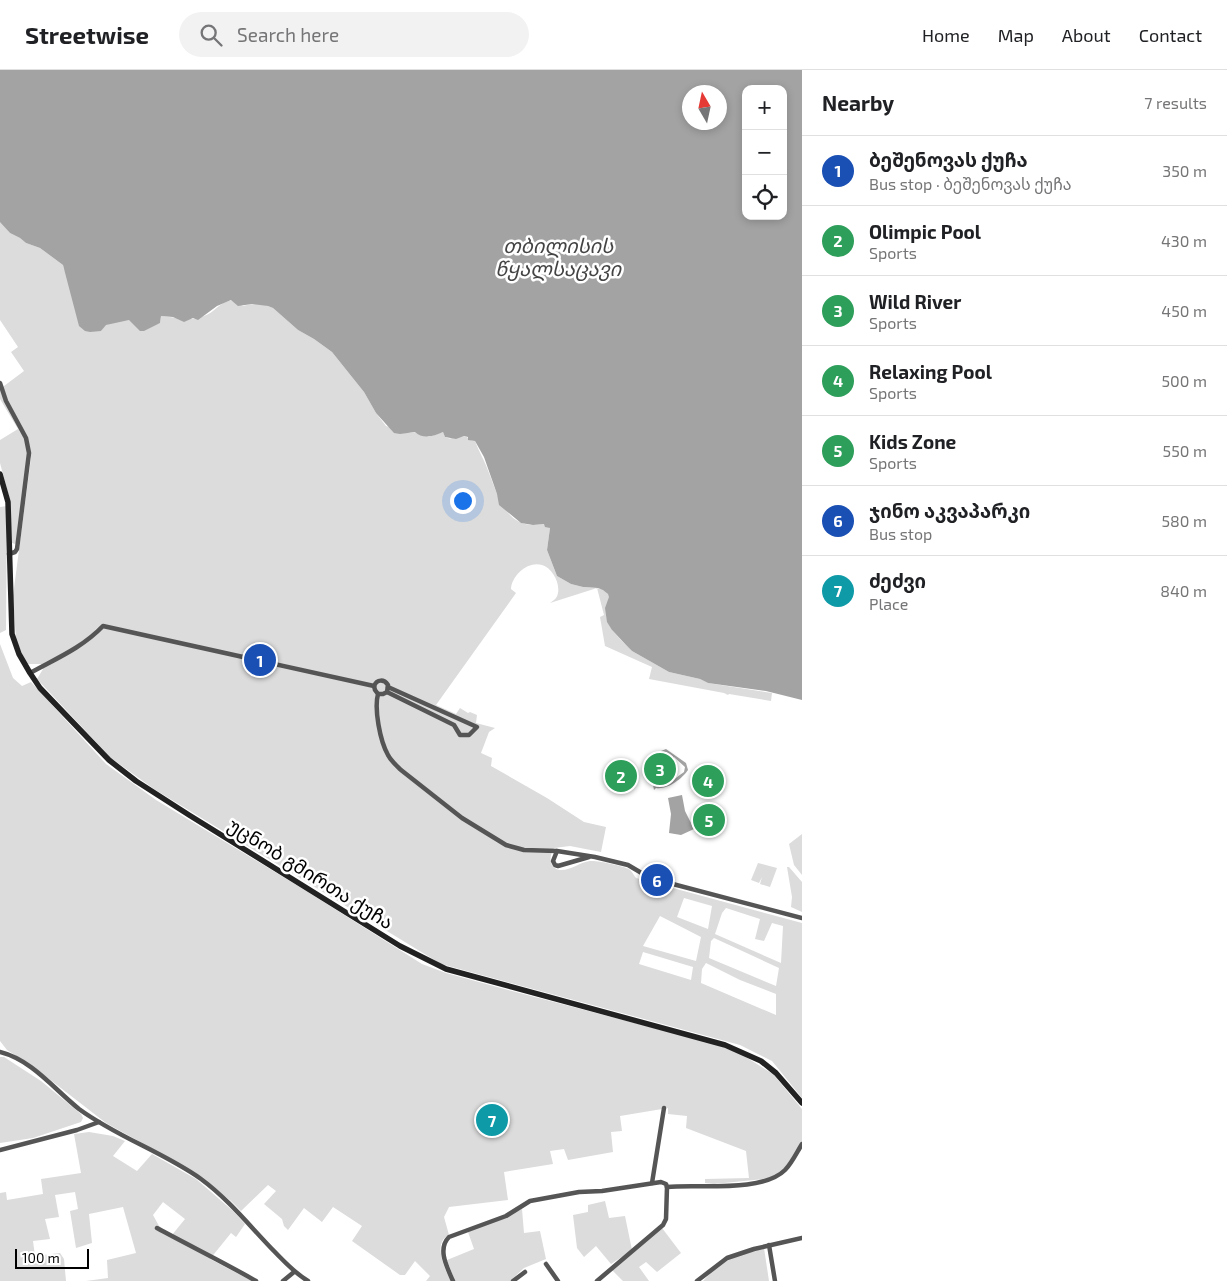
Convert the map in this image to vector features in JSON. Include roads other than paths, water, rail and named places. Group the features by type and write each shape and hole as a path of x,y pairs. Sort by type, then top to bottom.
{"main road":[{"name":"უცნობ გმირთა ქუჩა","path":"0,474 8,502 12,634 19,654 40,688 109,760 122,771 198,821 425,960 446,969 725,1044 747,1054 776,1073 802,1103"}],"street":[{"path":"0,383 6,401 26,438 29,452 17,549 9,554"},
{"path":"30,673 75,649 92,637 103,626 374,686"},
{"path":"374,686 378,681 383,680 388,689 454,725 460,735 469,736 476,727 388,689"},
{"path":"374,686 378,694 376,702 377,711 385,748 389,756 401,770 462,818 506,845 524,850 557,851 592,856 628,865 650,878 802,918"},
{"path":"378,694 383,694 388,689"},
{"path":"557,851 553,861 558,866 592,856"},
{"path":"0,1052 10,1054 45,1078 79,1108 99,1122 200,1179 231,1205 294,1272 308,1281"},
{"path":"652,1183 664,1108"},
{"path":"0,1150 68,1133 99,1122"},
{"path":"667,1187 717,1186 764,1181 774,1178 785,1170 802,1144"},
{"path":"453,1281 443,1253 444,1242 449,1237 506,1216 530,1201 579,1192 602,1191 664,1182 667,1187 666,1219 663,1225 597,1281"},
{"path":"157,1228 202,1253 224,1262 256,1281"},
{"path":"697,1281 727,1258 769,1245 802,1238"},
{"path":"769,1245 775,1281"},
{"path":"546,1264 558,1281"},
{"path":"283,1281 294,1272"},
{"path":"513,1281 525,1272"}],"water":[{"name":"თბილისის წყალსაცავი","path":"0,70 802,70 802,700 766,691 708,683 700,679 669,672 632,651 607,622 605,608 609,597 608,594 598,588 571,584 557,576 547,550 550,528 545,527 544,524 521,523 499,505 484,457 475,441 468,440 468,437 464,436 456,439 445,437 443,432 428,436 421,436 415,432 394,433 376,413 364,392 332,352 298,330 273,308 252,304 238,306 231,300 217,306 198,320 193,318 184,322 173,317 161,316 160,323 144,331 140,331 129,320 106,325 101,331 85,331 79,326 63,265 40,248 26,243 10,233 0,222"},
{"path":"666,749 686,763 688,770 674,783 654,790 651,775 655,770 663,766 659,757 661,751","holes":["666,752 672,756 669,761 673,764 675,761 674,757 685,767 684,772 668,784 660,785 656,783 654,778 656,773 665,768 666,764 662,756"]},
{"path":"682,795 685,811 694,829 681,835 669,833 671,814 668,798"}],"place":[{"name":"ბეშენოვას ქუჩა","path":"260,660"},
{"name":"Wild River","path":"660,769"},
{"name":"Olimpic Pool","path":"621,776"},
{"name":"Relaxing Pool","path":"708,781"},
{"name":"Kids Zone","path":"709,820"},
{"name":"ჯინო აკვაპარკი","path":"657,880"},
{"name":"ძეძვი","path":"492,1120"}]}
